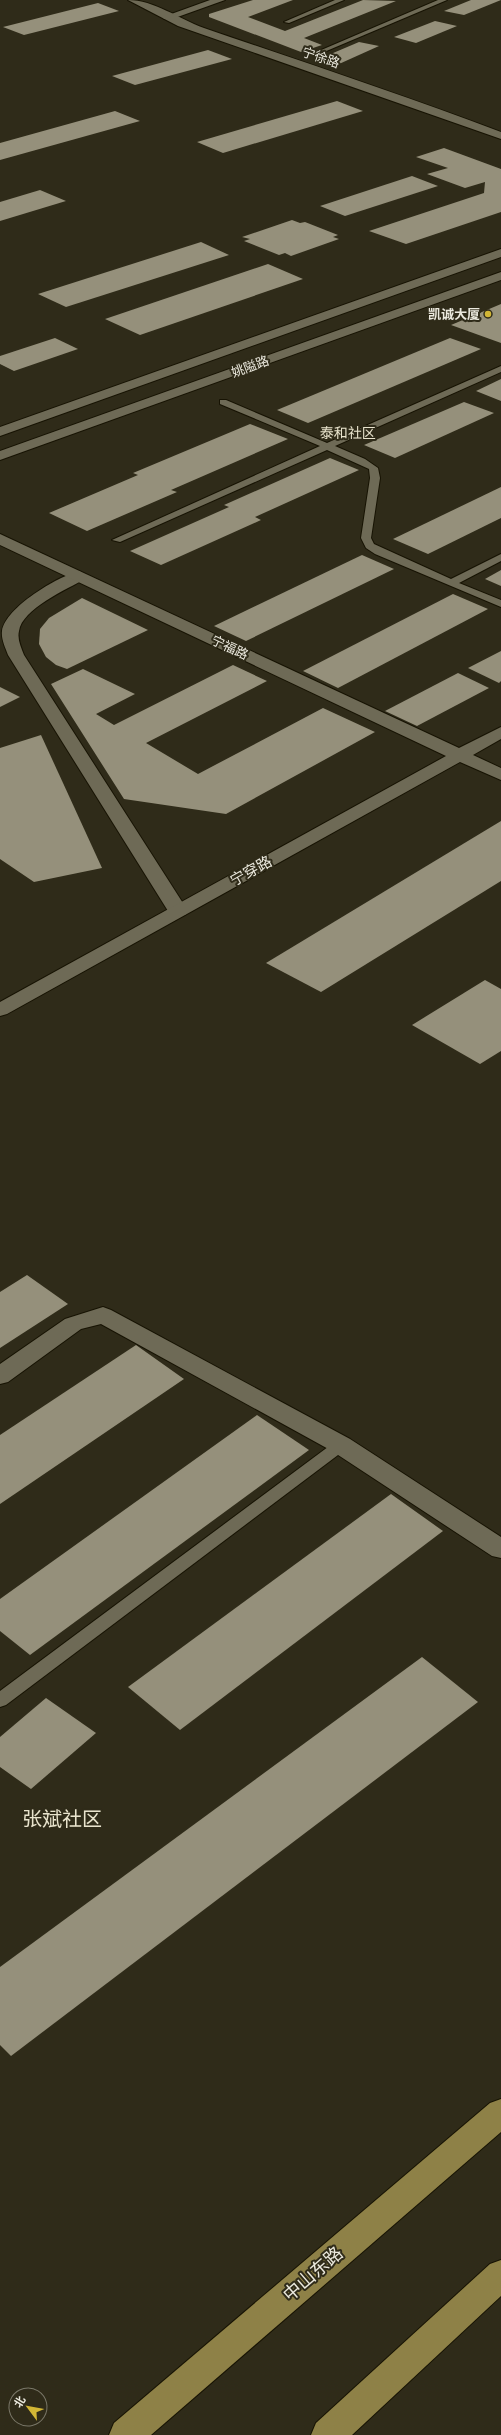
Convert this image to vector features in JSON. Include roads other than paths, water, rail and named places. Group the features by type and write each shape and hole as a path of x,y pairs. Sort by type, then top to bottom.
{"main road":[{"name":"中山东路","path":"126,2435 501,2113"},
{"path":"328,2435 501,2275"}],"street":[{"name":"宁徐路","path":"134,0 168,17 501,136"},
{"path":"168,17 220,0"},
{"name":"姚隘路","path":"0,432 501,254"},
{"name":"姚隘路","path":"0,456 501,276"},
{"name":"宁福路","path":"0,539 501,775"},
{"path":"79,576 48,594 23,613 11,627 10,637 16,655 178,911"},
{"name":"宁穿路","path":"0,1010 501,732"},
{"path":"0,1376 73,1324 103,1315 341,1445 501,1549"}],"lane":[{"path":"287,22 341,0"},
{"path":"421,0 435,4"},
{"path":"322,51 444,0"},
{"path":"117,540 501,369"},
{"path":"223,402 328,446 373,468 375,478 366,538 370,546 379,552 501,604"},
{"path":"451,583 501,557"},
{"path":"0,1700 341,1445"}],"place":[{"name":"凯诚大厦","path":"488,314"}],"district":[{"name":"泰和社区","path":"348,433"},
{"name":"张斌社区","path":"62,1819"}]}
